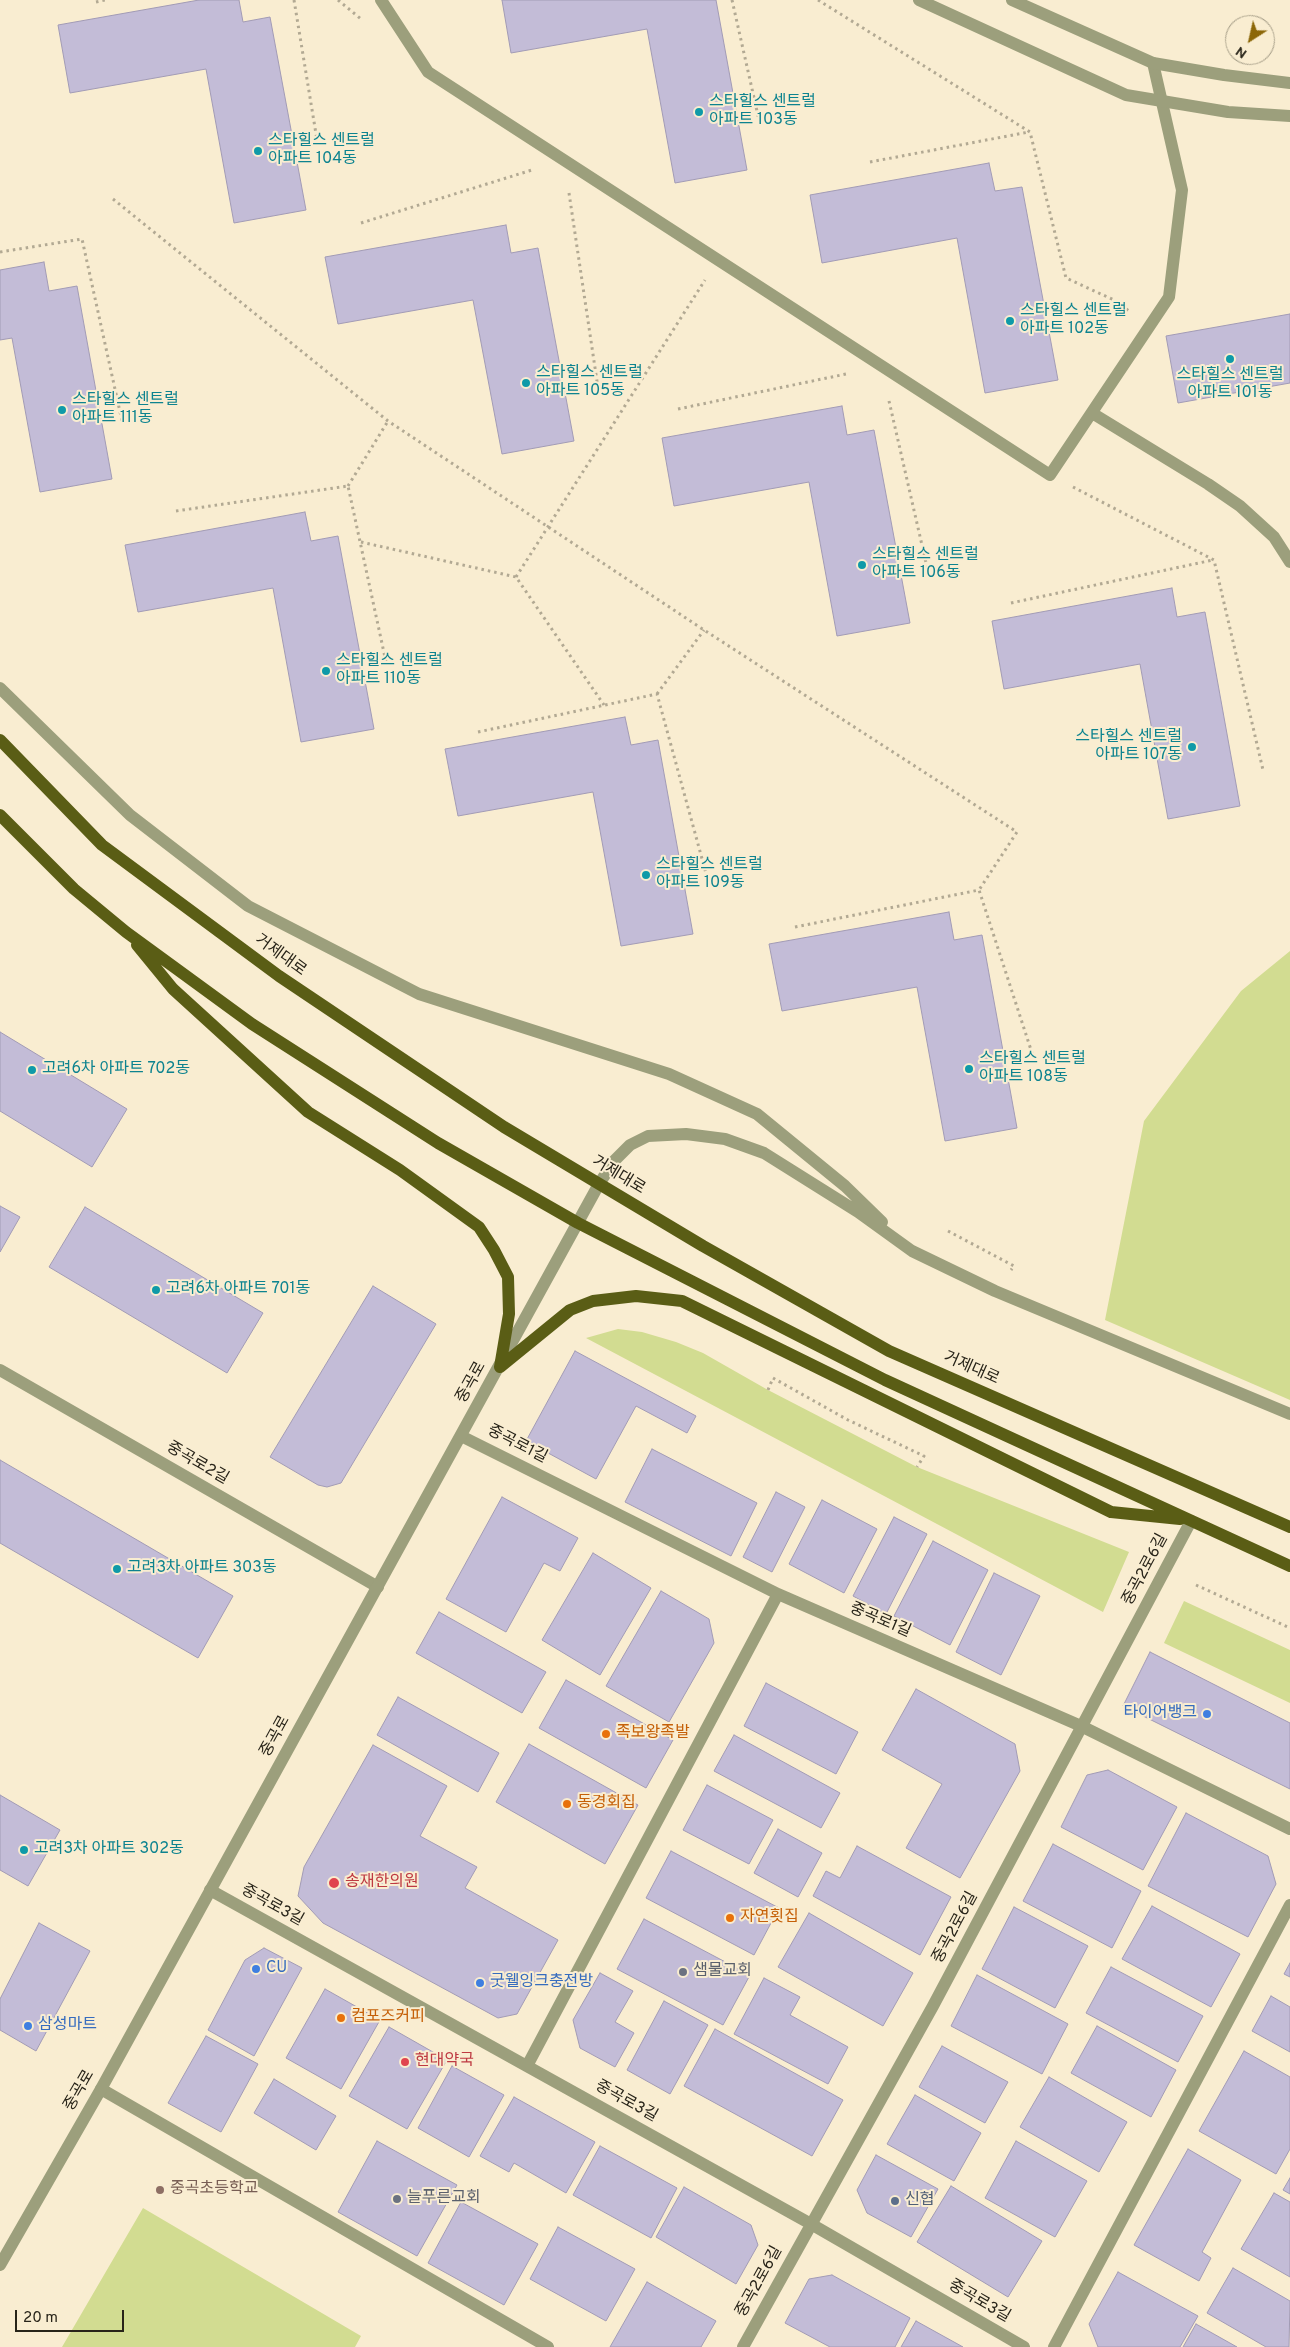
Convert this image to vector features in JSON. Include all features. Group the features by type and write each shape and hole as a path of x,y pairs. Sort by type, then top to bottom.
{"main road":[{"name":"거제대로","path":"0,740 102,845 328,1010 504,1127 889,1351 1290,1527"},
{"path":"0,815 74,889 126,932 252,1024 438,1143 578,1223 885,1380 1290,1566"},
{"path":"126,932 173,989 308,1112 400,1170 479,1227 508,1277 509,1314 500,1367"},
{"path":"500,1367 570,1310 593,1301 636,1296 682,1301 1111,1512 1191,1521"}],"street":[{"path":"381,0 428,72 1050,476 1169,297 1182,190 1153,63"},
{"path":"920,0 1126,95 1228,112 1290,116"},
{"path":"1012,0 1153,63 1224,76 1290,83"},
{"path":"1092,413 1208,484 1240,506 1274,537 1290,562"},
{"path":"0,688 130,815 248,906 419,994 669,1074 757,1114 845,1186 912,1251 995,1291 1290,1414"},
{"name":"중곡로","path":"0,2265 101,2089 599,1184 614,1161 630,1145 648,1136 686,1134 725,1139 764,1153 802,1176 912,1251"},
{"name":"중곡로2길","path":"0,1370 378,1587"},
{"name":"중곡로1길","path":"461,1436 778,1594 1081,1726 1290,1829"},
{"name":"중곡2로6길","path":"742,2347 933,2006 1191,1521"},
{"path":"527,2066 778,1594"},
{"name":"중곡로3길","path":"210,1890 811,2224 1024,2347"},
{"path":"1054,2347 1290,1905"},
{"path":"101,2089 548,2347"}],"path":[{"path":"96,2 105,0"},
{"path":"294,0 317,140"},
{"path":"732,0 759,120"},
{"path":"818,0 1030,132 1066,278 1114,300 1150,326"},
{"path":"870,162 1030,132"},
{"path":"361,223 564,160 598,388"},
{"path":"113,199 388,421 704,630 1017,832 979,890 795,927"},
{"path":"0,252 82,239 122,421"},
{"path":"516,577 717,260"},
{"path":"678,409 881,366 927,568"},
{"path":"386,662 348,486 388,421"},
{"path":"1050,476 1214,560 1263,770"},
{"path":"176,511 348,486"},
{"path":"361,542 516,577 604,705"},
{"path":"1011,603 1214,560"},
{"path":"478,732 657,694 704,630"},
{"path":"657,694 707,877"},
{"path":"979,890 1032,1052"},
{"path":"948,1231 1014,1266 1010,1274"},
{"path":"768,1390 773,1378 848,1420 924,1456 917,1467"},
{"path":"1196,1584 1290,1628"}],"green space":[{"path":"1290,951 1290,1400 1105,1320 1144,1121 1241,991"},
{"path":"618,1329 642,1332 676,1342 703,1353 768,1390 917,1467 1129,1552 1103,1612 586,1338"},
{"path":"1184,1601 1290,1650 1290,1703 1164,1643"},
{"path":"143,2208 361,2336 355,2347 62,2347"}],"building":[{"name":"스타힐스 센트럴 아파트 104동","path":"199,0 239,0 243,22 270,17 306,210 234,223 206,69 70,93 58,25"},
{"name":"스타힐스 센트럴 아파트 103동","path":"502,0 716,0 747,170 675,183 647,29 511,53"},
{"name":"스타힐스 센트럴 아파트 102동","path":"989,163 995,191 1022,187 1058,380 985,393 957,238 822,263 810,195"},
{"name":"스타힐스 센트럴 아파트 105동","path":"506,225 511,253 538,248 574,441 502,454 473,300 338,324 325,257"},
{"name":"스타힐스 센트럴 아파트 111동","path":"44,262 49,291 77,286 112,479 40,492 12,338 0,340 0,270"},
{"name":"스타힐스 센트럴 아파트 101동","path":"1290,314 1290,383 1178,403 1166,336"},
{"name":"스타힐스 센트럴 아파트 106동","path":"842,406 847,435 874,430 910,623 837,636 809,482 674,506 662,438"},
{"name":"스타힐스 센트럴 아파트 110동","path":"305,512 311,541 338,536 374,729 301,742 273,588 138,612 125,545"},
{"name":"스타힐스 센트럴 아파트 107동","path":"1172,588 1177,617 1205,612 1240,806 1168,819 1140,664 1004,689 992,621"},
{"name":"스타힐스 센트럴 아파트 109동","path":"625,717 631,745 658,740 693,934 621,946 593,792 458,816 445,749"},
{"name":"스타힐스 센트럴 아파트 108동","path":"949,912 954,940 982,935 1017,1128 945,1141 917,987 782,1011 769,944"},
{"name":"고려6차 아파트 702동","path":"0,1032 127,1109 92,1167 0,1111"},
{"path":"0,1206 20,1217 0,1252"},
{"name":"고려6차 아파트 701동","path":"85,1207 263,1313 227,1373 49,1267"},
{"path":"373,1286 436,1324 341,1483 327,1487 318,1485 270,1457"},
{"path":"575,1351 696,1416 687,1433 636,1406 596,1479 526,1441"},
{"path":"652,1449 757,1503 731,1556 625,1502"},
{"name":"고려3차 아파트 303동","path":"0,1460 233,1596 198,1658 0,1543"},
{"path":"776,1492 805,1507 772,1572 743,1557"},
{"path":"502,1497 578,1538 560,1571 544,1563 506,1632 446,1599"},
{"path":"822,1500 877,1529 844,1593 789,1564"},
{"path":"894,1517 927,1534 886,1614 853,1596"},
{"path":"933,1541 988,1570 950,1645 894,1616"},
{"path":"593,1553 651,1588 600,1675 542,1640"},
{"path":"994,1573 1040,1596 1001,1675 956,1652"},
{"path":"661,1591 709,1619 714,1643 669,1722 606,1686"},
{"path":"439,1612 546,1672 522,1713 416,1653"},
{"name":"타이어뱅크","path":"1150,1652 1290,1723 1290,1789 1123,1706"},
{"name":"족보왕족발","path":"566,1680 673,1740 646,1788 539,1728"},
{"path":"766,1683 858,1732 836,1774 744,1726"},
{"path":"916,1689 1015,1744 1020,1771 960,1878 906,1848 942,1784 882,1750"},
{"path":"398,1697 499,1753 478,1792 377,1735"},
{"path":"734,1735 840,1793 821,1828 714,1771"},
{"name":"동경회집","path":"529,1744 638,1805 605,1864 496,1802"},
{"path":"373,1745 447,1786 420,1836 477,1867 465,1888 558,1940 517,2014 498,2018 323,1923 298,1896 304,1867"},
{"path":"1108,1770 1177,1807 1143,1870 1061,1827 1087,1775"},
{"path":"707,1785 773,1820 749,1864 683,1830"},
{"name":"고려3차 아파트 302동","path":"0,1795 60,1830 28,1886 0,1870"},
{"path":"1186,1813 1268,1856 1276,1884 1248,1937 1148,1886"},
{"path":"778,1829 822,1853 798,1897 754,1873"},
{"path":"1053,1844 1141,1891 1112,1948 1023,1901"},
{"path":"857,1846 951,1897 920,1955 813,1896 826,1871 840,1878"},
{"path":"671,1851 779,1908 754,1955 646,1898"},
{"path":"1152,1906 1240,1954 1211,2007 1122,1959"},
{"path":"1014,1907 1088,1946 1055,2008 982,1969"},
{"path":"809,1913 913,1973 883,2026 778,1967"},
{"name":"샘물교회","path":"644,1919 750,1975 723,2025 617,1969"},
{"path":"39,1923 90,1951 36,2051 0,2030 0,1999"},
{"path":"264,1948 302,1968 254,2056 208,2030 245,1960"},
{"path":"1290,1963 1290,1977 1284,1974"},
{"path":"1111,1967 1203,2016 1178,2062 1086,2013"},
{"path":"600,1973 633,1991 615,2022 634,2033 615,2067 580,2048 573,2020"},
{"path":"977,1975 1068,2024 1042,2074 951,2026"},
{"path":"764,1978 800,1997 790,2015 848,2047 828,2084 734,2034"},
{"path":"325,1989 380,2020 341,2089 286,2058"},
{"path":"1271,1996 1290,2007 1290,2052 1252,2031"},
{"path":"664,2001 708,2025 670,2094 627,2070"},
{"path":"1097,2026 1176,2070 1151,2117 1071,2073"},
{"path":"389,2027 447,2060 407,2129 349,2096"},
{"path":"715,2029 843,2100 812,2156 684,2086"},
{"path":"206,2036 258,2064 221,2132 168,2103"},
{"path":"942,2046 1008,2082 985,2123 919,2087"},
{"path":"1244,2051 1290,2077 1290,2149 1276,2174 1199,2131"},
{"path":"452,2066 504,2095 469,2157 418,2128"},
{"path":"1049,2077 1127,2122 1099,2172 1020,2127"},
{"path":"274,2079 336,2116 316,2150 254,2113"},
{"path":"915,2095 981,2133 954,2181 887,2144"},
{"path":"514,2097 595,2142 566,2193 514,2163 509,2172 480,2156"},
{"name":"늘푸른교회","path":"377,2141 457,2185 417,2256 338,2212"},
{"path":"1016,2141 1087,2181 1055,2237 985,2198"},
{"path":"600,2146 677,2188 651,2238 573,2195"},
{"path":"1188,2149 1241,2180 1202,2252 1211,2258 1199,2281 1134,2245"},
{"path":"876,2155 938,2189 911,2237 867,2213 857,2190"},
{"path":"1290,2178 1290,2194 1283,2190"},
{"path":"951,2186 1042,2241 1008,2297 917,2242"},
{"path":"684,2187 751,2225 758,2245 736,2284 656,2237"},
{"path":"1274,2193 1290,2202 1290,2277 1241,2249"},
{"path":"461,2202 538,2244 504,2305 428,2263"},
{"path":"558,2227 635,2269 606,2321 530,2279"},
{"path":"1233,2268 1290,2301 1289,2347 1266,2347 1207,2313"},
{"path":"1118,2272 1198,2316 1180,2347 1098,2347 1089,2324"},
{"path":"832,2275 910,2318 895,2347 830,2347 785,2323 809,2279"},
{"path":"647,2282 716,2321 701,2347 610,2347"},
{"path":"916,2321 963,2347 901,2347"},
{"path":"1196,2324 1237,2347 1183,2347"}],"place":[{"name":"스타힐스 센트럴 아파트 103동","path":"699,112"},
{"name":"스타힐스 센트럴 아파트 104동","path":"258,151"},
{"name":"스타힐스 센트럴 아파트 102동","path":"1010,321"},
{"name":"스타힐스 센트럴 아파트 101동","path":"1230,359"},
{"name":"스타힐스 센트럴 아파트 105동","path":"526,383"},
{"name":"스타힐스 센트럴 아파트 111동","path":"62,410"},
{"name":"스타힐스 센트럴 아파트 106동","path":"862,565"},
{"name":"스타힐스 센트럴 아파트 110동","path":"326,671"},
{"name":"스타힐스 센트럴 아파트 107동","path":"1192,747"},
{"name":"스타힐스 센트럴 아파트 109동","path":"646,875"},
{"name":"스타힐스 센트럴 아파트 108동","path":"969,1069"},
{"name":"고려6차 아파트 702동","path":"32,1070"},
{"name":"고려6차 아파트 701동","path":"156,1290"},
{"name":"고려3차 아파트 303동","path":"117,1569"},
{"name":"타이어뱅크","path":"1207,1714"},
{"name":"족보왕족발","path":"606,1734"},
{"name":"동경회집","path":"567,1804"},
{"name":"고려3차 아파트 302동","path":"24,1850"},
{"name":"송재한의원","path":"334,1883"},
{"name":"자연횟집","path":"730,1918"},
{"name":"CU","path":"256,1969"},
{"name":"샘물교회","path":"683,1972"},
{"name":"굿웰잉크충전방","path":"480,1983"},
{"name":"컴포즈커피","path":"341,2018"},
{"name":"삼성마트","path":"28,2026"},
{"name":"현대약국","path":"405,2062"},
{"name":"중곡초등학교","path":"160,2190"},
{"name":"늘푸른교회","path":"397,2199"},
{"name":"신협","path":"895,2201"}]}
